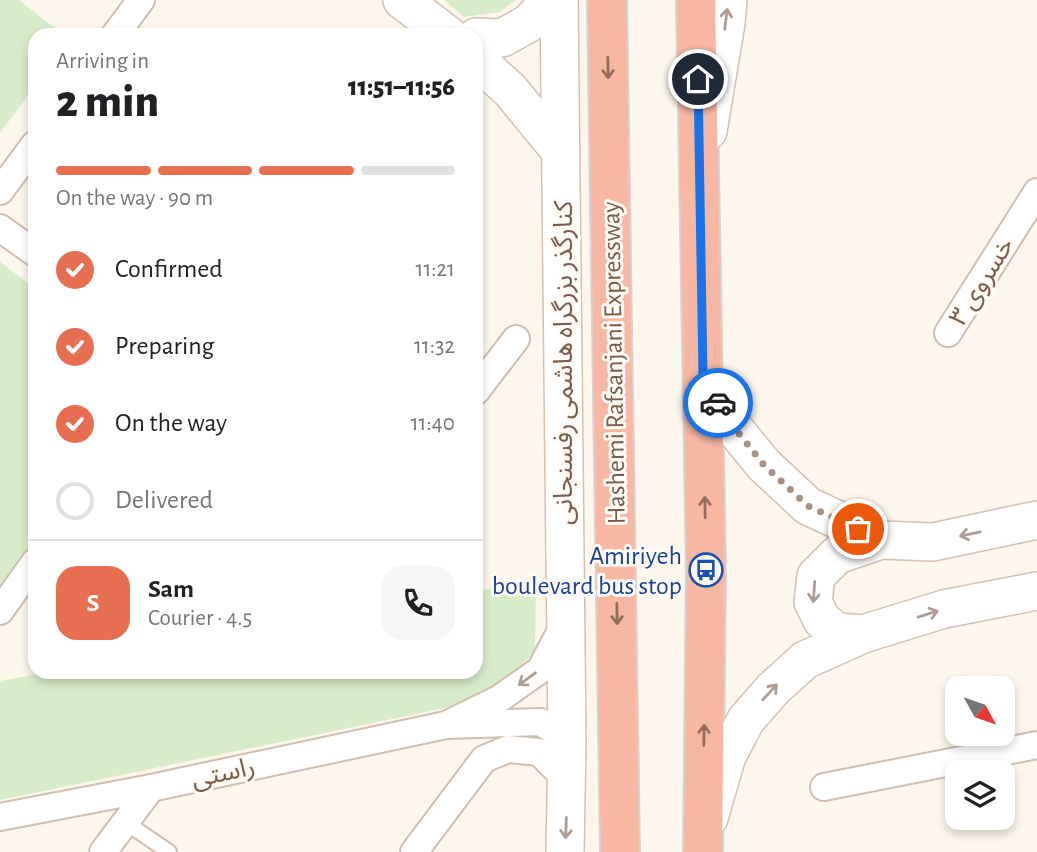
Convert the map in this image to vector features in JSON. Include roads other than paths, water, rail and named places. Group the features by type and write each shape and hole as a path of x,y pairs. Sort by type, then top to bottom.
{"highway":[{"name":"Hashemi Rafsanjani Expressway","path":"607,0 620,852"},
{"path":"696,0 706,570 703,847"}],"main road":[{"path":"402,0 439,28"},
{"path":"483,37 502,38 529,23 550,0"},
{"name":"کنارگذر بزرگراه هاشمی رفسنجانی","path":"559,0 567,740 565,852"},
{"path":"700,183 728,0"},
{"path":"483,65 510,90 561,152"},
{"path":"703,376 729,421 764,465 808,506 881,540"},
{"path":"863,634 836,632 822,620 813,602 816,576 837,555 881,540 933,542 1037,520"},
{"path":"703,847 727,756 746,720 773,689 805,660 863,634 944,609 1037,590"}],"street":[{"path":"120,28 141,0"},
{"path":"0,191 28,153"},
{"name":"خسروی ۳","path":"948,334 1037,192"},
{"path":"0,228 28,248"},
{"path":"483,382 516,339"},
{"path":"0,611 28,572"},
{"path":"446,725 499,699 540,670 565,624"},
{"path":"446,725 541,722 567,740"},
{"name":"راستی","path":"0,817 151,788 446,725"},
{"path":"824,787 1037,745"},
{"path":"414,852 484,760 508,749 539,752 567,780"},
{"path":"103,852 151,788"}],"lane":[{"path":"125,822 169,852"}],"place":[{"name":"Amiriyeh boulevard bus stop","path":"706,570"}]}
